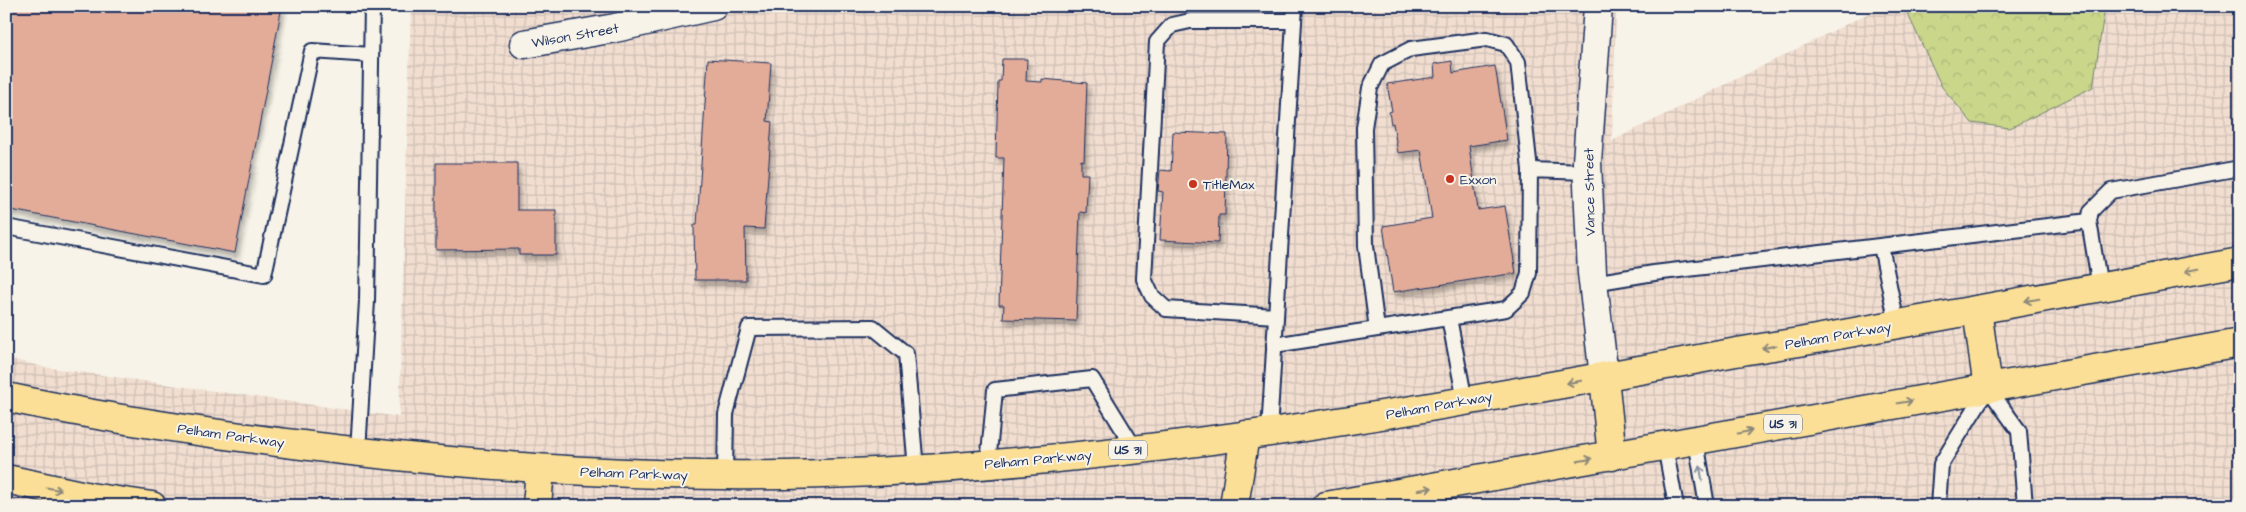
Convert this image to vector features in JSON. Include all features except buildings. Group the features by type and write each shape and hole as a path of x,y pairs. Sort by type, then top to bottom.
{"main road":[{"name":"Pelham Parkway","path":"6,397 78,413 358,452 486,466 647,475 874,472 988,464 1135,450 1257,434 1604,377 2240,262"},
{"path":"1977,310 1988,388"},
{"name":"US 31","path":"1326,506 2240,343"},
{"path":"1604,377 1612,456"},
{"path":"1234,506 1257,434"},
{"path":"536,506 540,469"},
{"path":"6,479 90,497 148,505"}],"street":[{"name":"Wilson Street","path":"524,44 615,28 713,6"},
{"name":"Vance Street","path":"1598,6 1587,172 1593,283 1604,377"}],"lane":[{"path":"358,452 367,301 372,6"},
{"path":"1257,434 1274,345 1295,6"},
{"path":"1276,316 1166,309 1152,296 1144,279 1156,52 1157,42 1172,25 1190,21 1294,21"},
{"path":"1274,345 1506,309 1523,293 1529,273 1530,170 1518,62 1506,44 1487,39 1411,49 1382,64 1370,88 1364,128 1366,246 1377,329"},
{"path":"6,228 264,275 312,51 371,55"},
{"path":"2100,287 2089,221 2091,212 2111,191 2240,168"},
{"path":"1530,170 1587,172"},
{"path":"1593,283 1654,273 2089,221"},
{"path":"1881,246 1897,324"},
{"path":"1449,318 1465,401"},
{"path":"725,474 726,414 749,328 873,327 906,354 916,469"},
{"path":"988,464 995,390 1092,379 1135,450"},
{"path":"1938,506 1941,464 1988,388 2019,430 2025,506"},
{"path":"1696,441 1707,506"},
{"path":"1666,446 1676,506"}],"shaded area":[{"path":"411,6 1616,6 1612,141 1883,6 2240,6 2240,506 6,506 6,358 44,367 399,417"}],"green space":[{"path":"1904,6 2105,6 2093,87 2010,128 1972,123 1942,87"}],"place":[{"name":"Exxon","path":"1450,179"},
{"name":"TitleMax","path":"1193,184"}]}
